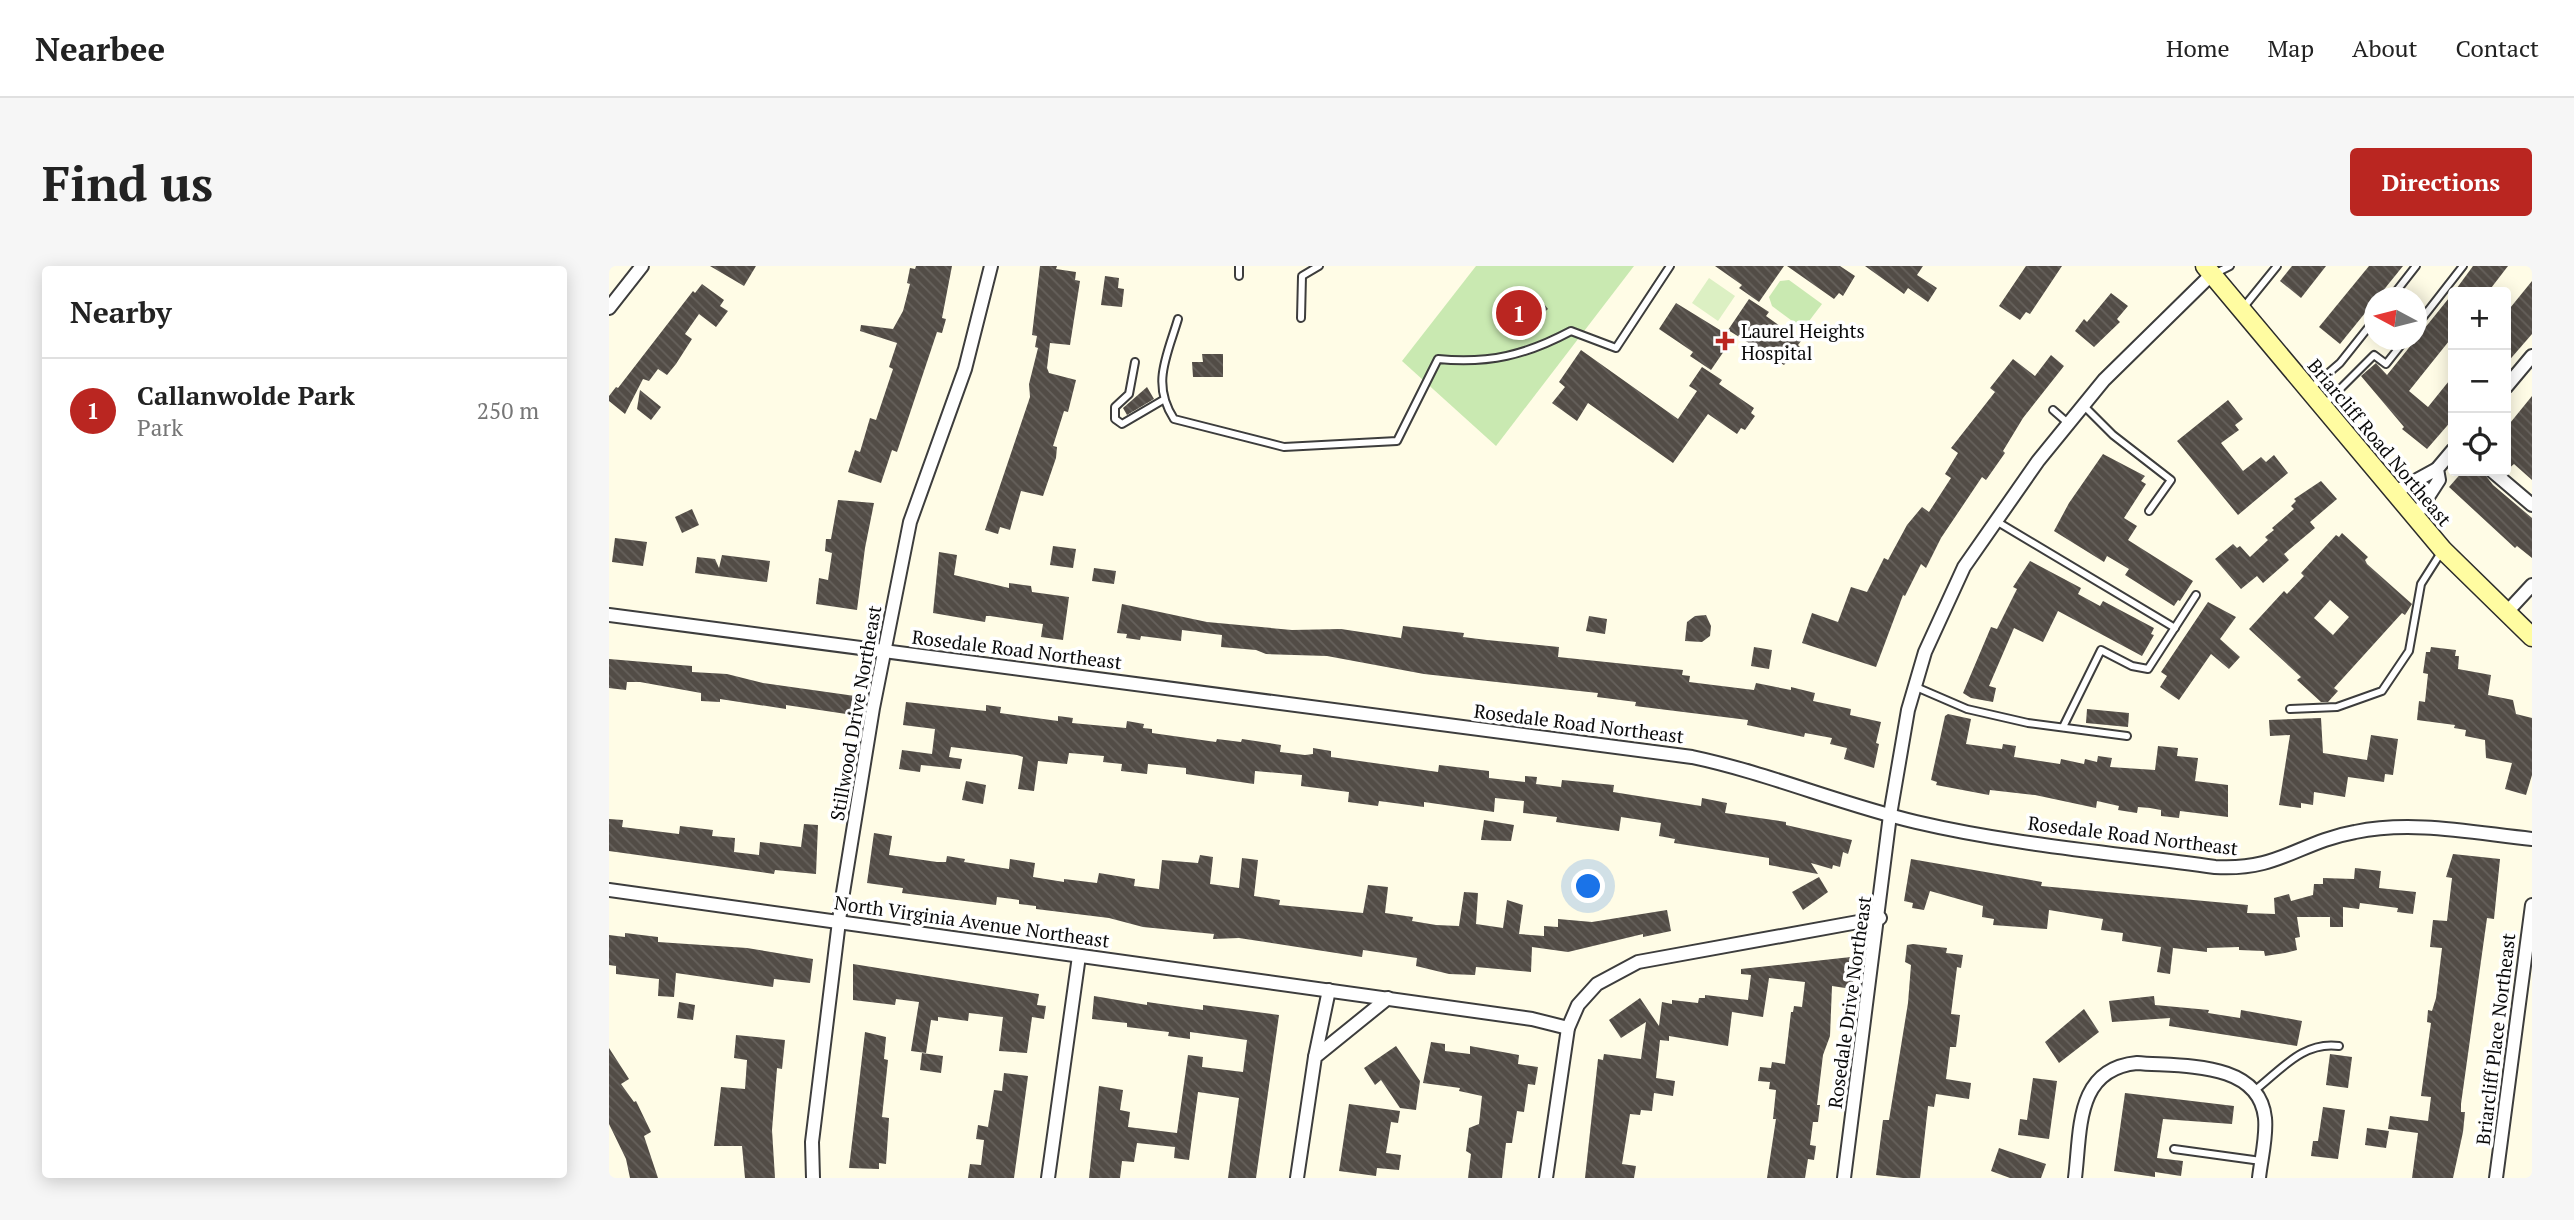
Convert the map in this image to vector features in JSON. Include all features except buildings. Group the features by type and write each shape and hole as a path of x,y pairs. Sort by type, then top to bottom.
{"main road":[{"name":"Briarcliff Road Northeast","path":"2209,270 2443,550 2532,637"}],"street":[{"path":"609,308 642,266"},
{"name":"Stillwood Drive Northeast","path":"813,1178 811,1142 839,922 873,708 887,651 913,510 965,369 991,266"},
{"name":"Rosedale Drive Northeast","path":"1844,1178 1880,918 1891,815 1915,687 1925,652 1964,567 1996,521 2104,380 2209,270"},
{"path":"2511,381 2532,356"},
{"path":"2395,492 2437,469 2448,456"},
{"path":"2415,517 2439,480 2437,469"},
{"path":"2498,476 2532,505"},
{"path":"2507,612 2532,584"},
{"name":"Rosedale Road Northeast","path":"609,615 1692,757 1745,770 1891,815 1997,837 2234,868 2271,863 2334,838 2371,829 2411,827 2532,839"},
{"name":"North Virginia Avenue Northeast","path":"609,890 1532,1018 1568,1028"},
{"name":"Briarcliff Place Northeast","path":"2496,1178 2532,905"},
{"path":"1546,1178 1568,1028 1578,1005 1597,984 1637,962 1880,918"},
{"path":"1048,1178 1079,956"},
{"path":"1297,1178 1315,1056 1329,990"},
{"path":"1315,1056 1388,998"},
{"path":"2075,1178 2088,1094 2106,1071 2122,1064 2137,1063 2226,1072 2245,1080 2264,1108 2266,1122 2259,1178"}],"lane":[{"path":"1239,266 1239,276"},
{"path":"1301,318 1302,276 1319,266"},
{"path":"1178,320 1161,377 1163,400 1174,419 1284,447 1397,441 1438,359 1470,362 1496,359 1535,350 1571,331 1615,348 1669,266"},
{"path":"2209,270 2230,266"},
{"path":"2241,310 2277,266"},
{"path":"2400,287 2416,266"},
{"path":"2427,312 2463,266"},
{"path":"2308,390 2340,363 2364,333"},
{"path":"2322,407 2374,355 2386,364 2397,350"},
{"path":"1135,362 1129,394 1115,407 1115,419 1122,424 1163,400"},
{"path":"2083,406 2113,435 2171,480 2149,511"},
{"path":"2053,410 2069,424"},
{"path":"1996,521 2175,628"},
{"path":"2290,709 2337,708 2382,691 2409,651 2421,584 2443,550"},
{"path":"2063,727 2101,650 2131,666 2148,669 2196,595"},
{"path":"1915,687 1967,709 2028,723 2127,736"},
{"path":"2254,1091 2305,1050 2319,1045 2339,1046"},
{"path":"2174,1149 2261,1161"}],"green space":[{"path":"1476,266 1634,266 1496,446 1402,361"},
{"path":"1709,278 1735,296 1718,321 1692,303"},
{"path":"1789,280 1822,304 1803,329 1772,306 1769,297 1780,281"}],"place":[{"name":"Callanwolde Park","path":"1519,313"},
{"name":"Laurel Heights Hospital","path":"1725,341"}]}
